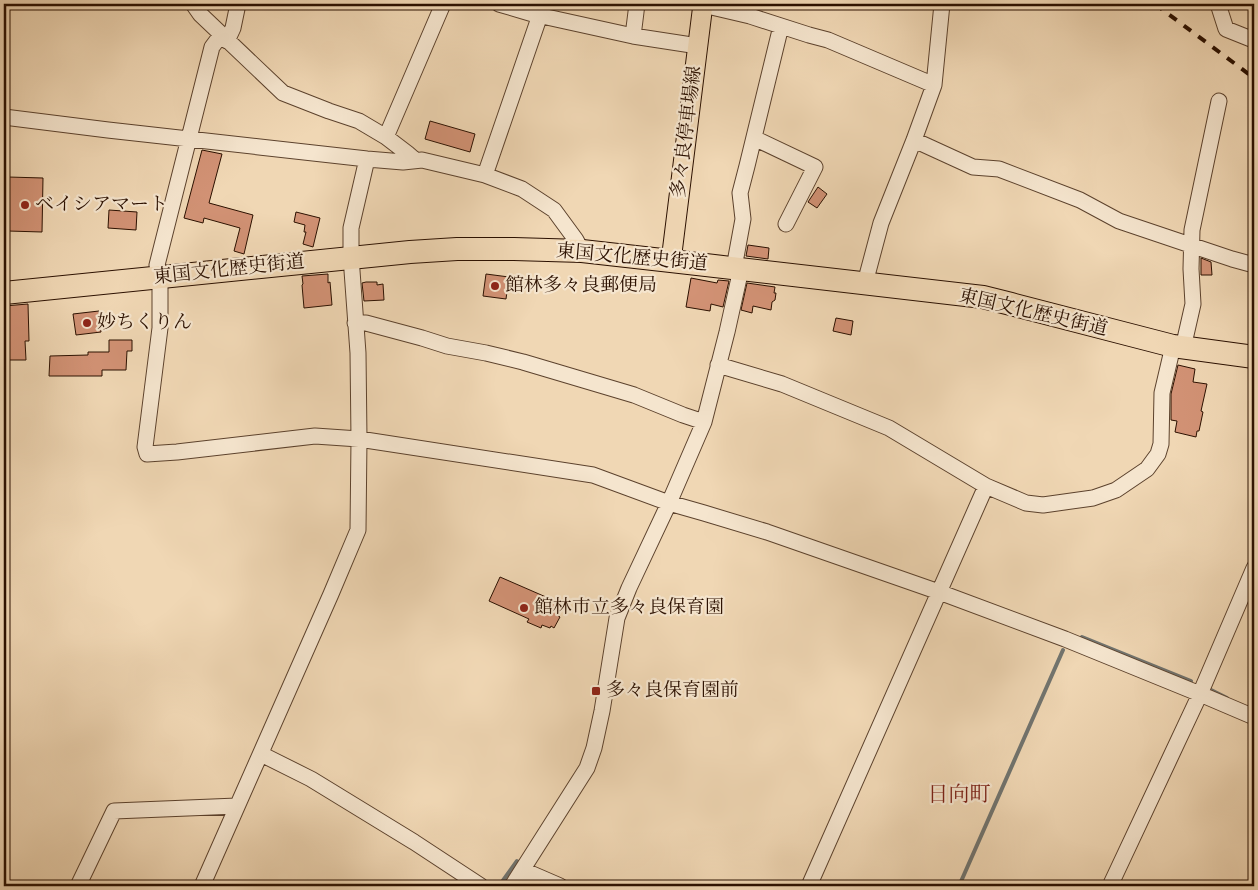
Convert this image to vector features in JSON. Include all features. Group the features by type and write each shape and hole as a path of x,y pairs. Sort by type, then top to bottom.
{"highway":[{"name":"東国文化歴史街道","path":"4,293 410,252 457,249 582,251 983,298 1178,347 1254,357"}],"main road":[{"name":"多々良停車場線","path":"671,261 703,4"}],"street":[{"path":"193,4 200,14 224,38 283,93 359,121 415,160"},
{"path":"238,4 233,28 212,47 157,265 160,276 160,328 145,447 147,454 315,436 359,439 593,475 669,503 767,532 939,592 1065,639 1254,718"},
{"path":"386,138 442,4"},
{"path":"499,4 536,11 633,36 698,46"},
{"path":"633,36 637,4"},
{"path":"703,4 828,40 934,86"},
{"path":"865,283 880,224 934,86 942,4"},
{"path":"1218,4 1226,29 1251,39"},
{"path":"485,175 536,11"},
{"path":"512,886 587,768 598,730 618,618 629,588 704,422 718,365 737,268 743,219 740,193 780,26"},
{"path":"718,365 782,384 890,428 986,486 1026,503 1043,504 1094,498 1116,490 1147,469 1158,454 1161,444 1162,393 1193,304 1191,268 1192,230 1219,101"},
{"path":"4,117 367,159 430,162 485,175 522,189 554,210 582,251"},
{"path":"754,138 815,167 786,224"},
{"path":"914,140 973,167 999,169 1080,200 1119,221 1254,265"},
{"path":"202,886 358,530 358,353 351,257 351,228 367,159"},
{"path":"355,323 366,323 447,346 523,362 634,395 704,422"},
{"path":"809,886 986,486"},
{"path":"1110,886 1200,694 1254,568"},
{"path":"261,754 319,784 414,842 481,886"},
{"path":"78,886 114,811 237,806"},
{"path":"523,870 560,886"}],"building":[{"path":"430,121 475,134 470,152 425,139"},
{"path":"202,150 222,154 209,203 253,215 244,254 234,251 240,228 204,218 203,223 184,218"},
{"name":"ベイシアマート","path":"8,177 43,178 42,232 8,231"},
{"path":"818,187 827,194 817,208 808,202"},
{"path":"109,210 137,212 136,230 108,228"},
{"path":"296,212 320,218 313,247 303,244 306,232 304,232 305,225 294,222"},
{"path":"748,245 769,248 768,259 746,256"},
{"path":"1201,258 1211,262 1212,275 1201,275"},
{"path":"328,274 332,305 304,308 302,276"},
{"path":"486,274 509,277 506,299 483,296"},
{"path":"691,278 717,283 718,280 729,281 723,307 711,304 710,311 686,307"},
{"path":"377,282 377,285 383,284 384,300 364,301 362,283"},
{"path":"747,283 775,287 775,300 772,302 771,310 753,306 752,313 741,310"},
{"path":"28,304 29,341 25,341 26,360 7,360 4,306"},
{"name":"妙ちくりん","path":"99,311 101,332 76,335 73,314"},
{"path":"836,318 853,321 851,335 833,331"},
{"path":"109,340 132,340 132,351 127,351 126,370 102,370 102,376 49,376 50,356 88,355 88,352 109,352"},
{"path":"1178,365 1195,369 1193,382 1207,384 1201,411 1203,412 1196,437 1175,432 1177,421 1171,420 1171,394"},
{"path":"500,577 562,604 557,615 560,617 554,628 542,625 541,628 527,622 529,619 489,601"}],"waterway":[{"path":"1082,637 1191,681"},
{"path":"959,886 1063,650"},
{"path":"1211,690 1227,698"},
{"path":"499,886 517,861"},
{"path":"562,881 576,886"}],"railway":[{"path":"1155,4 1254,78"}],"place":[{"name":"ベイシアマート","path":"25,205"},
{"name":"館林多々良郵便局","path":"495,286"},
{"name":"妙ちくりん","path":"87,323"},
{"name":"館林市立多々良保育園","path":"524,608"},
{"name":"多々良保育園前","path":"596,691"}],"district":[{"name":"日向町","path":"959,795"}]}
